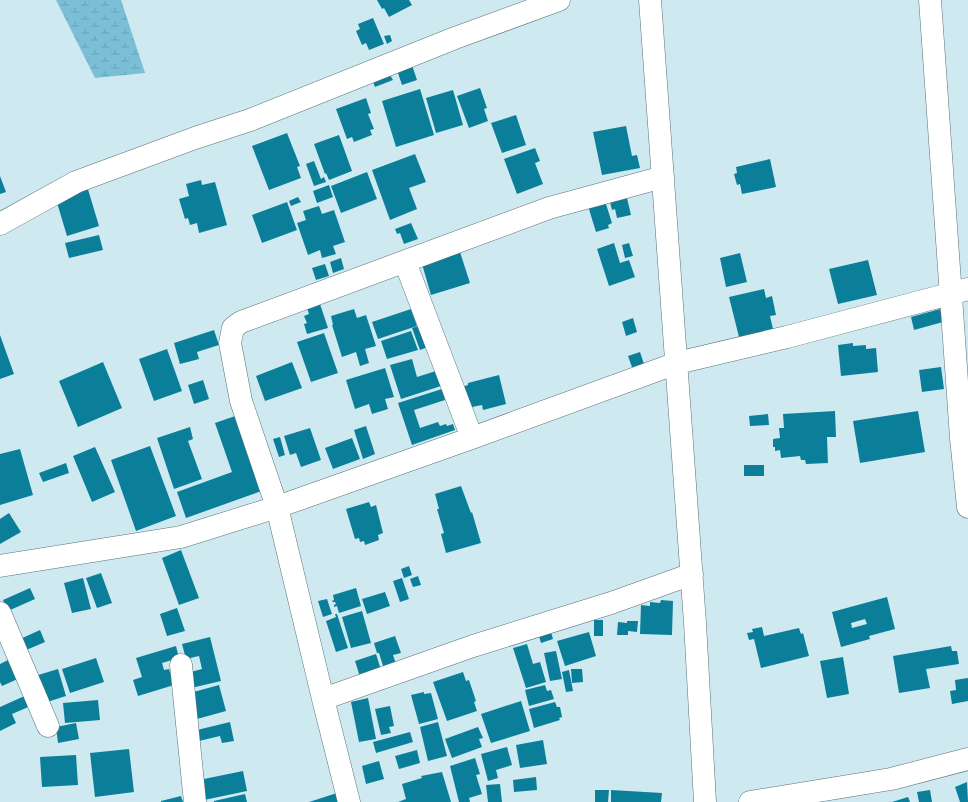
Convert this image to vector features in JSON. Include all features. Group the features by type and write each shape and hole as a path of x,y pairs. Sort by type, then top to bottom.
{"street":[{"path":"0,224 76,182 195,138 250,120 455,38 560,0"},
{"path":"650,0 692,574 705,802"},
{"path":"930,0 959,291 961,438 968,507"},
{"path":"349,802 277,507 241,401 230,343 233,328 242,322 549,208 663,177"},
{"path":"405,262 472,438"},
{"path":"0,566 181,536 277,507 677,363 787,337 959,291"},
{"path":"323,699 473,646 612,603 692,574"},
{"path":"0,613 48,726"},
{"path":"181,665 195,802"},
{"path":"750,802 891,779 968,759"}],"green space":[{"path":"56,0 121,0 145,73 95,78"}],"building":[{"path":"377,0 409,0 412,5 389,17"},
{"path":"373,18 384,44 369,50 366,43 362,45 356,31 360,29 358,24"},
{"path":"390,35 392,41 387,44 384,36"},
{"path":"412,65 417,80 402,85 397,70"},
{"path":"390,75 393,80 375,87 373,82"},
{"path":"480,88 487,108 484,109 488,121 469,128 457,96"},
{"path":"420,89 434,135 396,147 382,101"},
{"path":"453,90 463,125 436,133 426,98"},
{"path":"366,98 371,113 368,114 374,129 370,130 372,135 354,142 352,137 347,139 336,109"},
{"path":"516,115 526,145 502,153 491,123"},
{"path":"626,126 632,156 637,155 640,168 602,175 593,132"},
{"path":"287,133 300,166 297,167 301,178 269,190 252,146"},
{"path":"339,135 352,171 329,180 326,173 325,174 314,144"},
{"path":"535,148 540,161 535,163 543,184 517,194 504,159"},
{"path":"415,154 426,182 409,188 417,209 390,220 372,170"},
{"path":"770,159 776,187 742,194 740,184 737,185 734,174 737,173 736,167"},
{"path":"314,161 321,179 324,177 326,182 314,186 306,164"},
{"path":"367,172 377,199 341,213 331,186"},
{"path":"0,176 6,192 0,194"},
{"path":"201,180 202,185 215,182 227,225 199,233 197,223 190,225 188,218 185,219 179,199 189,196 186,184"},
{"path":"329,185 333,197 317,203 313,191"},
{"path":"87,186 99,226 67,236 55,196"},
{"path":"298,197 301,202 291,206 289,201"},
{"path":"627,198 631,215 617,218 615,209 612,210 610,202"},
{"path":"605,201 612,223 608,225 609,228 596,232 588,206"},
{"path":"287,202 297,230 262,243 252,215"},
{"path":"319,206 322,214 334,210 345,242 333,246 336,254 322,258 320,250 308,255 297,223 306,220 303,211"},
{"path":"411,223 418,239 404,244 400,233 397,234 395,229"},
{"path":"99,235 103,250 69,258 65,243"},
{"path":"614,243 620,263 629,260 635,277 609,286 597,249"},
{"path":"629,243 633,256 625,258 622,245"},
{"path":"460,252 470,283 431,295 422,264"},
{"path":"740,253 747,282 726,287 720,258"},
{"path":"341,258 344,269 333,273 330,262"},
{"path":"868,260 877,295 838,304 829,269"},
{"path":"325,264 329,276 316,280 312,268"},
{"path":"764,289 766,298 772,296 776,315 770,316 773,329 739,337 729,297"},
{"path":"320,304 328,328 307,334 304,324 307,323 304,316 309,314 307,308"},
{"path":"354,309 357,318 366,315 376,346 365,349 369,363 360,366 356,352 342,357 332,325 331,316"},
{"path":"411,309 417,326 378,339 372,322"},
{"path":"940,309 943,322 914,330 911,317"},
{"path":"633,318 637,332 626,336 622,322"},
{"path":"422,325 428,347 420,350 412,328"},
{"path":"214,330 219,345 197,352 199,359 180,364 174,343"},
{"path":"411,331 418,350 387,359 381,341"},
{"path":"324,333 338,373 311,382 297,342"},
{"path":"0,335 14,374 0,379"},
{"path":"853,343 853,346 866,345 866,349 876,348 878,372 841,376 838,345"},
{"path":"167,349 182,391 154,401 139,359"},
{"path":"640,352 645,367 633,370 628,356"},
{"path":"412,359 417,377 436,371 441,386 401,399 390,365"},
{"path":"103,362 122,408 78,427 59,381"},
{"path":"292,362 302,388 265,401 256,376"},
{"path":"941,367 944,389 922,392 919,370"},
{"path":"385,368 394,397 385,399 388,409 372,414 369,404 355,409 346,380"},
{"path":"499,375 506,404 483,410 482,405 467,408 462,387 468,385 468,383"},
{"path":"203,380 209,399 194,404 188,385"},
{"path":"442,389 445,400 414,410 420,428 438,422 440,426 453,424 455,430 412,445 398,403"},
{"path":"835,411 836,437 827,437 828,463 806,464 805,460 801,460 800,456 781,458 780,450 775,451 775,447 773,447 773,439 780,438 779,428 784,428 783,414"},
{"path":"918,411 925,452 860,463 853,421"},
{"path":"241,414 267,489 186,518 177,492 232,472 215,423"},
{"path":"768,414 769,425 750,426 749,416"},
{"path":"366,426 375,454 363,459 354,430"},
{"path":"190,427 193,439 188,441 202,479 174,489 157,438"},
{"path":"310,428 321,460 301,467 296,453 290,455 284,436"},
{"path":"280,437 285,455 279,457 273,439"},
{"path":"352,438 360,459 333,469 325,448"},
{"path":"150,446 176,516 136,531 111,460"},
{"path":"95,447 115,492 92,502 73,456"},
{"path":"20,449 33,495 0,505 0,454"},
{"path":"66,463 69,473 43,482 39,473"},
{"path":"744,465 764,465 764,476 744,476"},
{"path":"461,486 471,513 472,512 481,543 446,553 441,534 444,533 437,509 439,509 435,494"},
{"path":"369,502 371,507 376,505 383,533 378,535 379,540 365,545 364,541 360,542 359,538 355,539 346,509"},
{"path":"9,513 21,532 0,544 0,519"},
{"path":"181,550 199,598 179,605 162,558"},
{"path":"409,566 412,575 404,578 401,569"},
{"path":"101,573 112,603 97,608 86,578"},
{"path":"418,576 421,585 413,587 410,579"},
{"path":"83,578 91,609 72,613 64,583"},
{"path":"402,578 409,599 400,602 393,581"},
{"path":"30,588 35,599 8,611 3,600"},
{"path":"356,588 361,606 339,613 337,606 334,607 336,604 335,602 332,601 334,600 333,595"},
{"path":"385,592 390,606 367,614 362,599"},
{"path":"887,597 895,629 869,636 870,639 841,647 832,612","holes":["865,619 867,624 852,628 851,623"]},
{"path":"327,599 332,614 323,617 318,601"},
{"path":"661,600 673,601 672,635 640,634 641,605 650,606 650,602 660,603"},
{"path":"177,608 185,631 167,636 160,614"},
{"path":"362,611 371,643 351,648 342,617"},
{"path":"335,614 337,614 348,648 336,652 326,621 336,617"},
{"path":"594,620 603,620 603,636 594,636"},
{"path":"627,621 638,621 637,632 628,631 628,635 617,635 618,622 627,623"},
{"path":"762,627 764,636 799,628 801,634 803,633 809,656 761,668 754,639 749,640 747,633 753,632 752,629"},
{"path":"40,630 45,642 24,651 18,640"},
{"path":"551,632 553,639 541,643 539,636"},
{"path":"589,632 596,656 565,666 557,641"},
{"path":"395,636 401,653 393,655 396,664 384,669 374,643"},
{"path":"210,637 221,681 187,689 183,674 202,669 199,656 186,659 182,644"},
{"path":"527,644 533,664 540,662 546,682 526,688 513,648"},
{"path":"176,646 179,658 162,663 164,670 169,669 174,685 138,696 133,680 142,677 136,658"},
{"path":"951,646 952,651 957,651 959,664 926,669 930,688 899,693 893,656"},
{"path":"556,651 562,679 550,681 544,653"},
{"path":"376,654 381,670 360,677 355,661"},
{"path":"843,657 849,694 827,698 820,661"},
{"path":"96,658 104,682 70,693 62,669"},
{"path":"10,659 20,678 2,686 0,682 0,664"},
{"path":"58,669 66,696 44,703 35,676"},
{"path":"571,669 582,669 583,682 572,683"},
{"path":"569,670 573,691 566,692 562,672"},
{"path":"463,672 466,681 469,680 476,701 474,702 477,711 447,721 433,682"},
{"path":"968,678 968,701 952,704 950,691 956,690 955,680"},
{"path":"219,685 226,711 197,719 190,693"},
{"path":"545,685 547,691 551,690 554,699 529,706 525,690"},
{"path":"424,692 424,694 431,693 438,719 419,724 411,695"},
{"path":"29,694 33,705 12,714 16,723 0,731 0,707"},
{"path":"368,698 376,739 359,742 351,702"},
{"path":"98,700 100,720 65,723 63,703"},
{"path":"521,701 530,731 491,743 481,714"},
{"path":"555,702 557,707 560,707 562,717 559,718 560,720 534,728 529,709"},
{"path":"390,706 394,726 389,727 391,733 381,735 375,709"},
{"path":"230,722 234,741 222,743 220,736 199,741 197,730"},
{"path":"438,722 447,756 428,761 420,727"},
{"path":"76,723 79,739 58,743 56,727"},
{"path":"478,727 483,738 479,739 482,747 452,758 445,739"},
{"path":"410,732 413,742 376,753 373,742"},
{"path":"543,740 547,764 520,768 516,745"},
{"path":"507,747 512,765 496,770 498,778 488,781 481,754"},
{"path":"129,749 134,792 95,797 90,753"},
{"path":"417,750 420,763 399,769 395,756"},
{"path":"76,755 78,785 42,787 40,757"},
{"path":"475,758 480,774 476,775 482,794 469,798 470,802 459,802 450,766"},
{"path":"379,761 384,779 366,784 362,766"},
{"path":"243,771 247,791 204,800 199,780"},
{"path":"442,772 451,802 398,802 406,799 402,784 422,778 421,776"},
{"path":"536,777 537,790 514,792 513,780"},
{"path":"967,782 968,802 960,802 955,787"},
{"path":"500,784 502,802 488,802 486,785"},
{"path":"595,790 609,790 608,802 595,802"},
{"path":"611,790 662,793 661,802 611,802"},
{"path":"930,790 932,802 919,802 917,792"},
{"path":"337,793 340,802 309,802"},
{"path":"245,794 247,802 214,802 214,801"},
{"path":"181,796 183,802 161,802 161,801"},
{"path":"908,797 910,802 892,802"}]}
